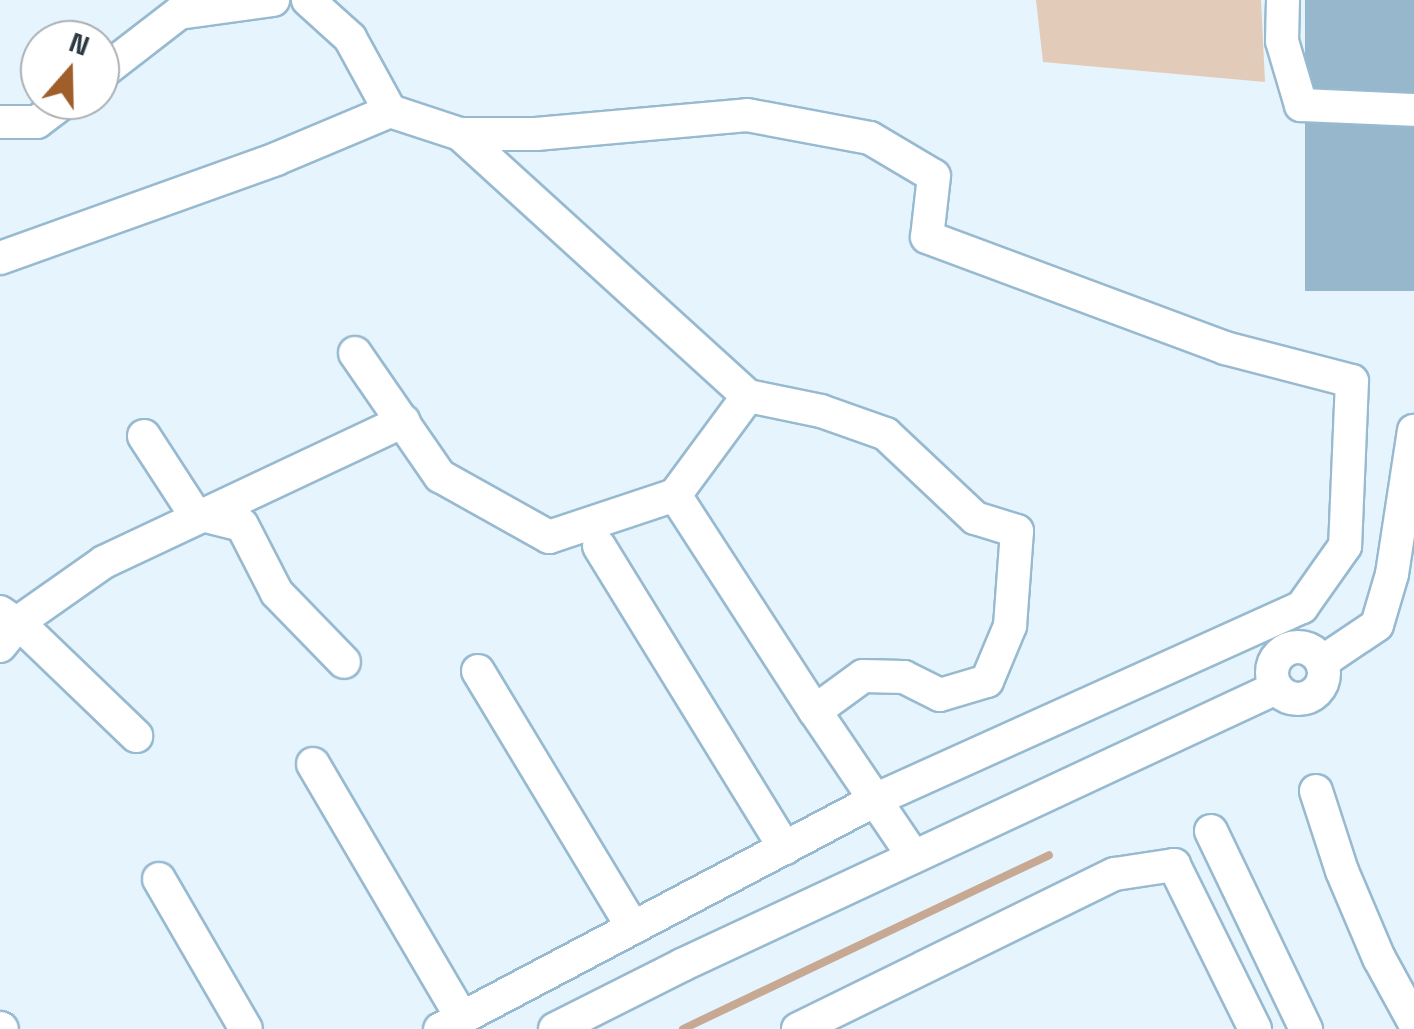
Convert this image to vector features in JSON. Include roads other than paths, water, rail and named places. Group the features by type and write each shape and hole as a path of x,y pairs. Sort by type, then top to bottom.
{"street":[{"path":"120,59 180,14 273,0"},
{"path":"308,0 348,36 390,111"},
{"path":"344,0 348,36"},
{"path":"1283,0 1282,41 1300,105 1414,110"},
{"path":"0,258 276,159 390,111 460,134 536,134 747,115 870,138 934,176 927,237 1225,348 1352,380 1345,546 1302,607 877,799 451,1024 313,764"},
{"path":"0,122 40,120"},
{"path":"460,134 748,396 821,411 886,434 975,518 1017,531 1010,626 988,681 940,694 904,677 862,676 815,711"},
{"path":"356,352 440,476 549,537 675,495 748,396"},
{"path":"0,646 20,621 104,562 404,420"},
{"path":"555,1029 913,856 1276,688 1272,672 1285,650 1310,650 1322,662 1377,626 1392,574 1414,431"},
{"path":"144,436 194,513 242,524 277,593 344,662"},
{"path":"675,495 913,856"},
{"path":"599,546 785,848"},
{"path":"0,612 26,630 136,736"},
{"path":"478,672 632,928"},
{"path":"1316,791 1342,871 1379,958 1414,1022"},
{"path":"1212,831 1306,1029"},
{"path":"798,1029 1115,874 1174,865 1244,1025"},
{"path":"160,879 246,1029"}],"waterway":[{"path":"683,1029 1049,855"}]}
